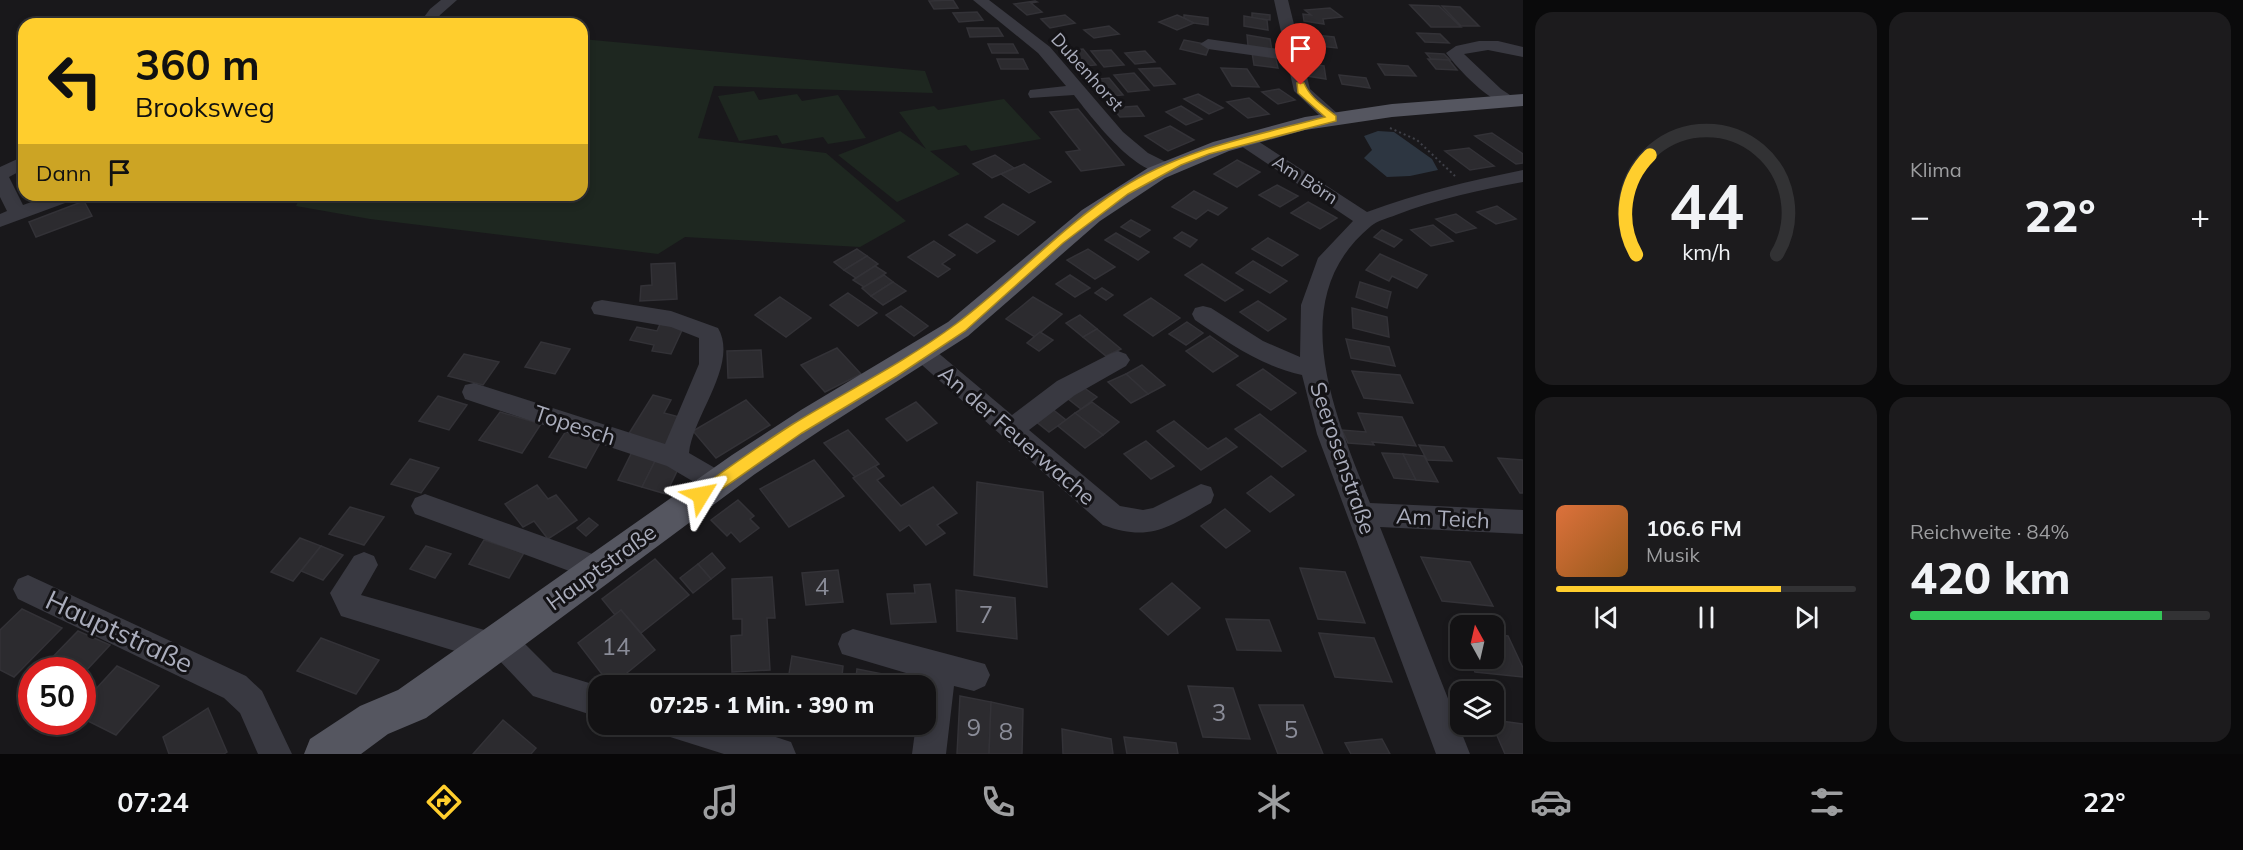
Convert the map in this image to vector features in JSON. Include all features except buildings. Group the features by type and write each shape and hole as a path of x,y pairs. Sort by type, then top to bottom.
{"main road":[{"name":"Hauptstraße","path":"325,754 374,720 412,704 796,429 961,327 1059,241 1108,202 1166,169 1205,152 1244,140 1332,118 1360,113 1516,100"},
{"name":"Hauptstraße","path":"362,754 386,735 412,704"}],"street":[{"path":"431,18 450,0"},
{"name":"Dubenhorst","path":"980,0 1044,50 1117,136 1141,157 1166,169"},
{"path":"1281,0 1302,91 1332,118"},
{"path":"1208,44 1294,56"},
{"path":"1516,100 1495,93 1454,53 1464,47 1497,46 1523,52"},
{"path":"1036,94 1078,90"},
{"name":"Am Börn","path":"1244,140 1365,220"},
{"path":"18,166 0,176 9,217 53,201"},
{"name":"Seerosenstraße","path":"1453,754 1330,434 1312,369 1312,305 1329,258 1365,220 1414,201 1466,187 1517,183"},
{"path":"602,309 665,317 694,325 710,334 711,364 678,439 676,458"},
{"path":"1203,314 1258,350 1288,364 1312,369"},
{"name":"An der Feuerwache","path":"922,352 1113,518 1143,522 1158,519 1201,495"},
{"path":"1011,430 1066,388 1118,360"},
{"name":"Topesch","path":"474,392 676,458 718,483"},
{"path":"425,506 599,569"},
{"name":"Am Teich","path":"1362,514 1523,522"},
{"path":"364,565 345,593 352,606 473,643 496,644 544,685 588,698"},
{"name":"Hauptstraße","path":"28,589 235,687 251,702 276,754"},
{"path":"853,644 974,675"},
{"path":"929,754 940,667"},
{"path":"716,735 779,754"}],"path":[{"path":"1389,128 1404,130 1429,150 1466,187"}],"shaded area":[{"path":"588,40 925,71 933,93 714,86 698,138 826,153 906,221 860,247 685,237 658,254 370,219 296,206 298,201 588,201"},
{"path":"754,91 759,100 797,94 802,101 838,95 866,138 828,144 823,137 782,144 777,135 739,141 718,96"},
{"path":"1004,99 1041,139 971,151 966,145 930,151 960,174 897,202 838,155 900,131 926,149 899,112 934,106 938,110"}],"water":[{"path":"1378,131 1394,132 1432,159 1438,170 1410,176 1387,177 1364,158 1372,150 1364,136"}],"route":[{"path":"701,495 796,429 892,372 961,327 1059,241 1124,191 1177,163 1205,152 1332,118 1312,102 1302,91 1301,85"}]}
